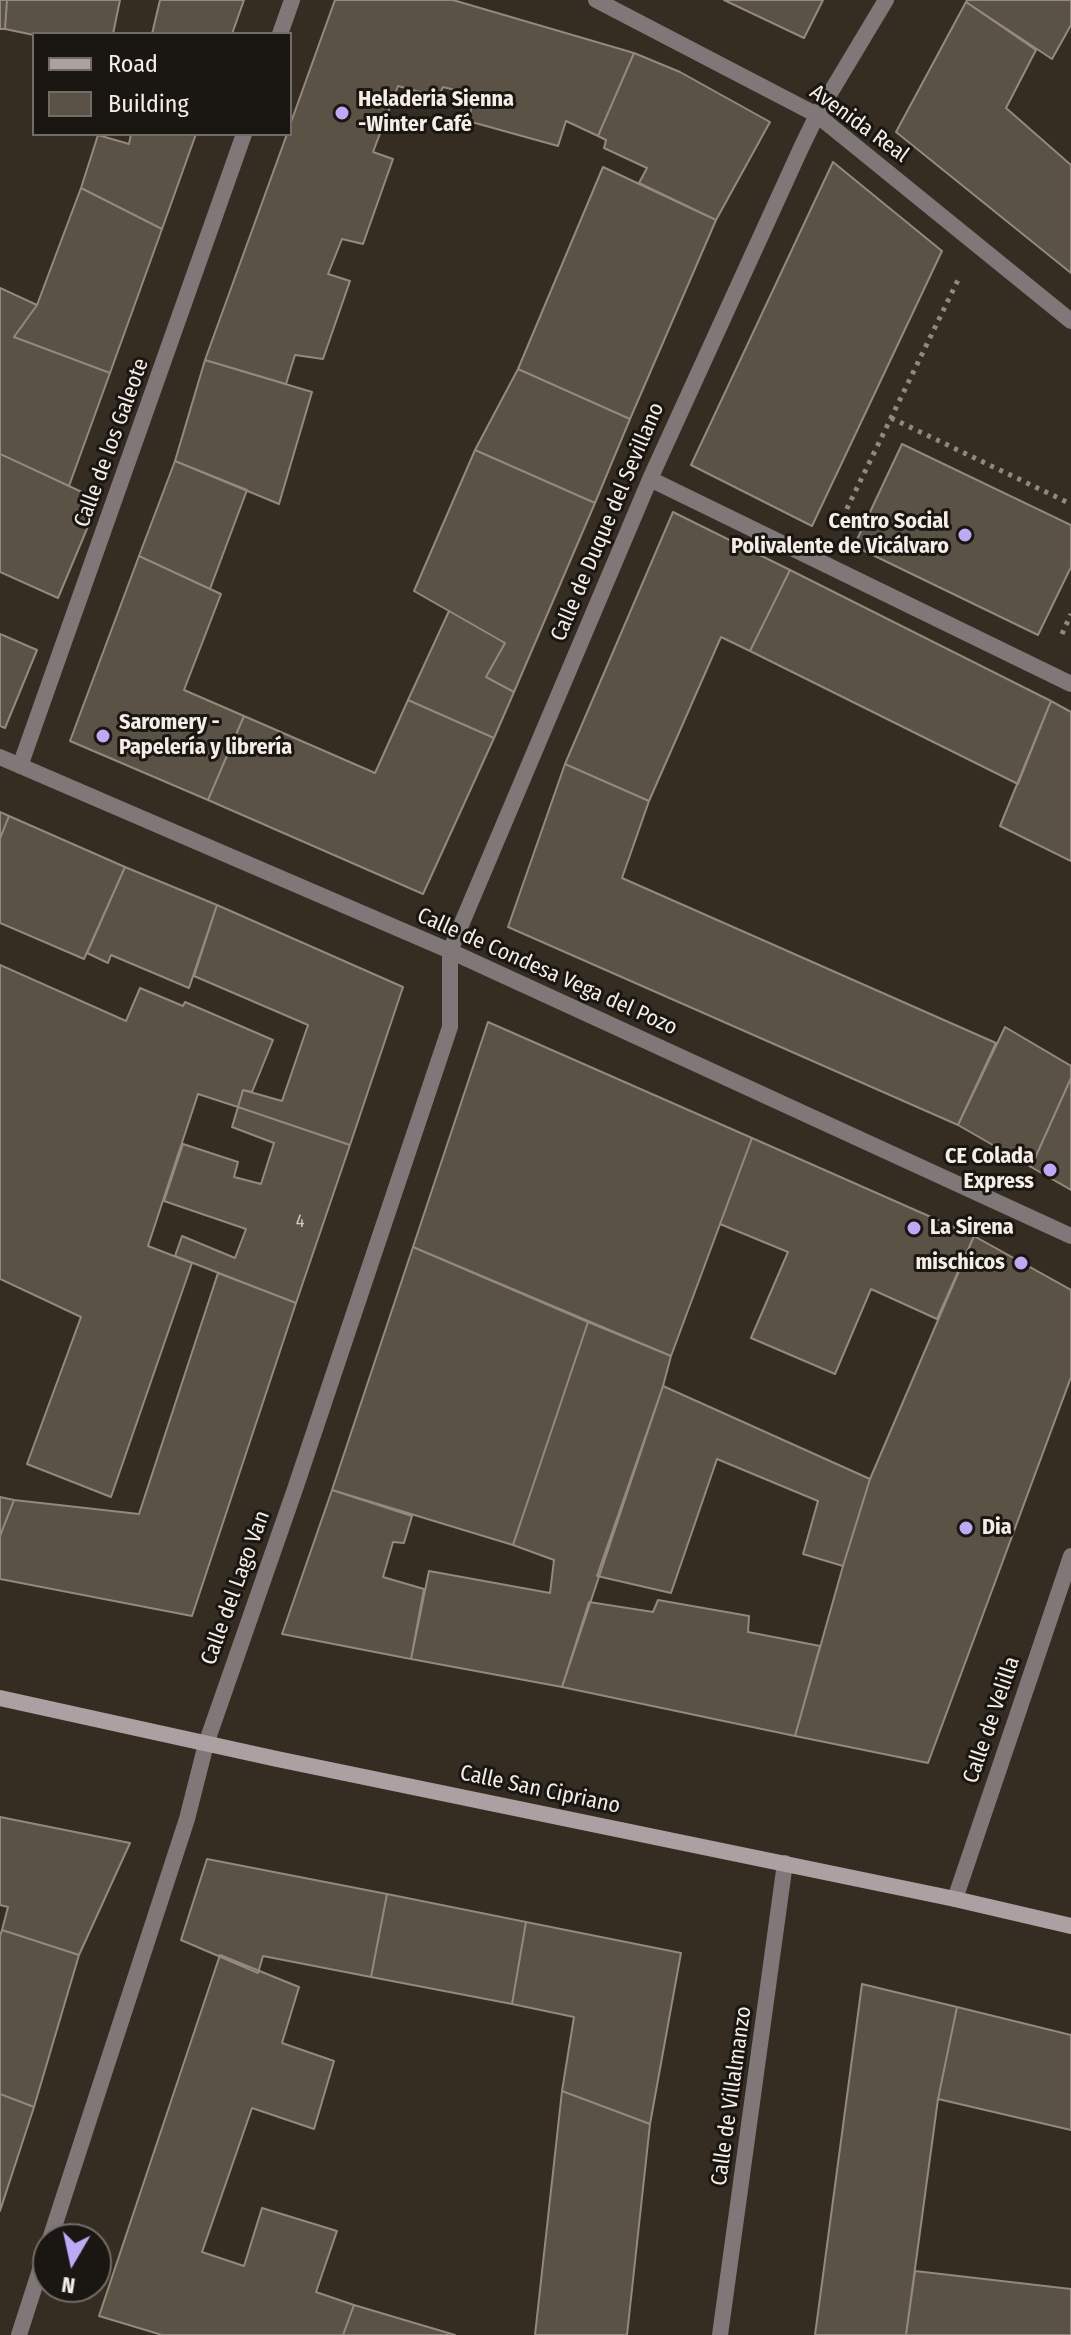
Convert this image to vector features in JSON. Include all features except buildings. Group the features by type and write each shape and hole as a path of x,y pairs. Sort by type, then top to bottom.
{"street":[{"path":"281,32 292,0"},
{"name":"Avenida Real","path":"596,0 817,115 1071,321"},
{"name":"Calle de Duque del Sevillano","path":"450,951 650,479 817,115 886,0"},
{"name":"Calle de los Galeote","path":"20,766 243,136"},
{"path":"650,479 1071,684"},
{"name":"Calle de Condesa Vega del Pozo","path":"0,757 450,951 1071,1236"},
{"name":"Calle del Lago Van","path":"55,2223 187,1819 206,1744 450,1027 450,951"},
{"name":"Calle de Velilla","path":"955,1899 1071,1556"},
{"name":"Calle San Cipriano","path":"0,1698 1071,1926"},
{"name":"Calle de Villalmanzo","path":"720,2335 785,1863"},
{"path":"19,2335 32,2295"}],"path":[{"path":"821,562 976,243"},
{"path":"891,418 1071,504"}],"place":[{"name":"Heladeria Sienna -Winter Café","path":"342,113"},
{"name":"Centro Social Polivalente de Vicálvaro","path":"965,535"},
{"name":"Saromery - Papelería y librería","path":"103,736"},
{"name":"CE Colada Express","path":"1050,1170"},
{"name":"La Sirena","path":"914,1228"},
{"name":"mischicos","path":"1021,1263"},
{"name":"Dia","path":"966,1528"}]}
